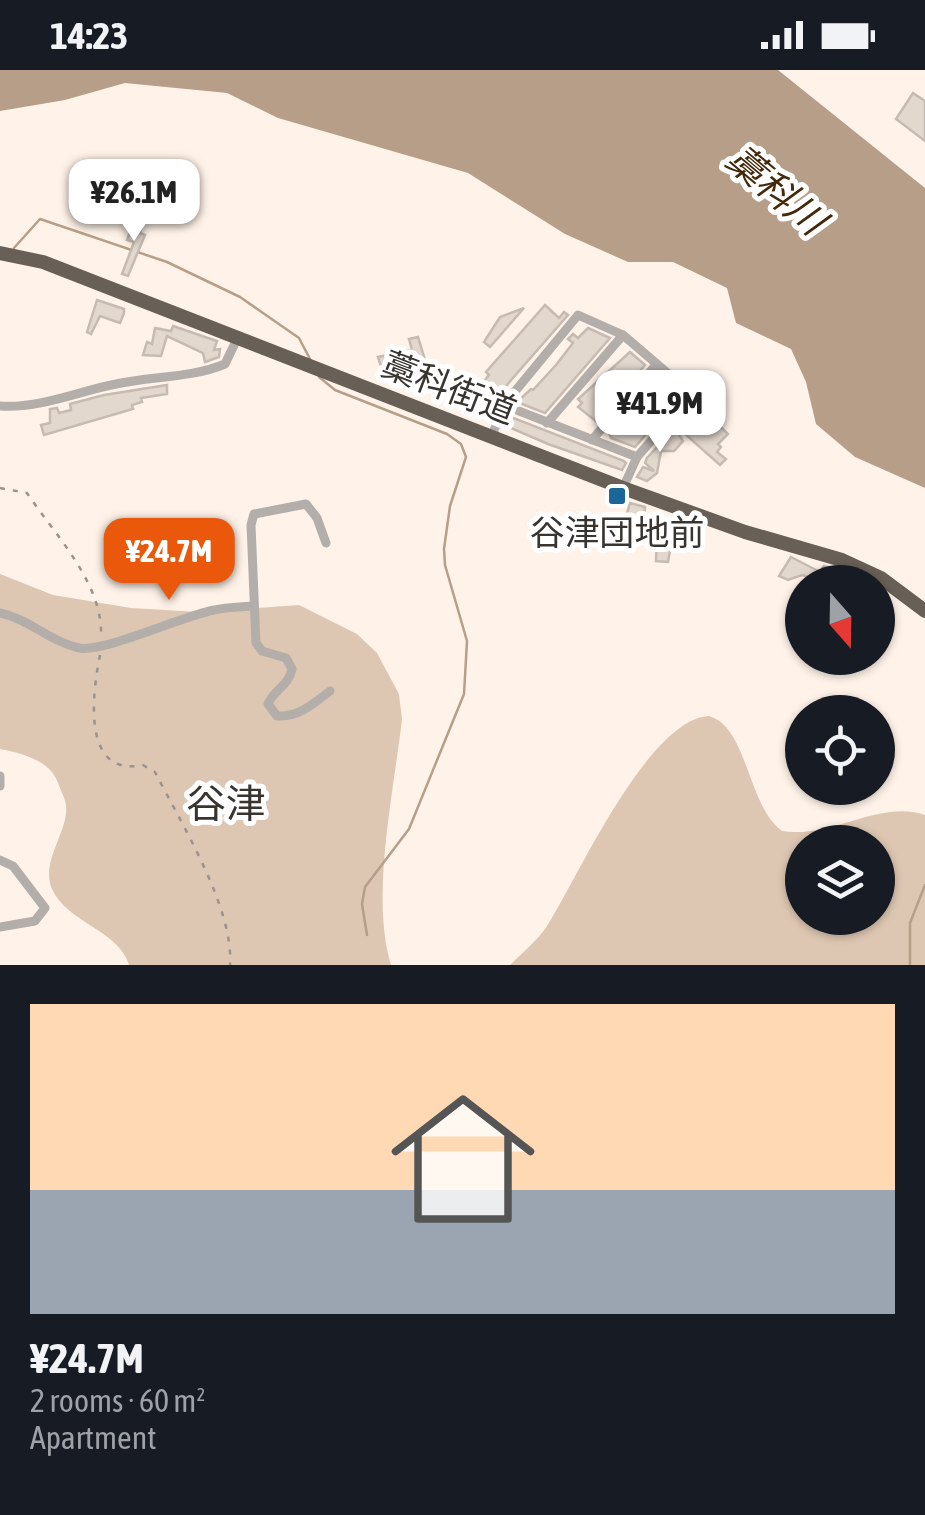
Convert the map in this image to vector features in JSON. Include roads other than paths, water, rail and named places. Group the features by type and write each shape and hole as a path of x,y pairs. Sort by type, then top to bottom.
{"highway":[{"name":"藁科街道","path":"0,252 42,262 623,488 746,532 842,560 881,578 925,611"}],"street":[{"path":"492,436 503,406 578,315 623,336 692,394 637,457 623,488"},
{"path":"547,423 623,336"},
{"path":"0,406 33,404 120,383 210,370 225,364 238,337"},
{"path":"592,440 655,366"},
{"path":"482,397 637,457"},
{"path":"326,543 317,518 306,504 254,514 256,643 262,651 286,658 292,669 290,680 268,704 277,716 300,713 330,691"},
{"path":"0,613 16,616 52,639 80,648 100,649 118,639 214,610 253,606"},
{"path":"0,776 0,786"},
{"path":"0,860 13,866 45,908 35,921 0,927"}],"water":[{"name":"藁科川","path":"0,70 778,70 925,188 925,488 855,457 816,424 806,382 791,349 736,323 727,288 673,262 628,262 565,234 468,173 278,118 227,93 125,83 65,100 0,111"}],"waterway":[{"path":"14,248 40,219 167,262 240,297 299,338 311,361"},
{"path":"319,377 335,390 447,434 461,444 466,457 450,506 444,549 467,641 464,694 409,829 365,887 362,904 367,935"},
{"path":"910,965 910,923 925,885"}],"place":[{"name":"谷津団地前","path":"617,496"}],"district":[{"name":"谷津","path":"226,804"}]}
